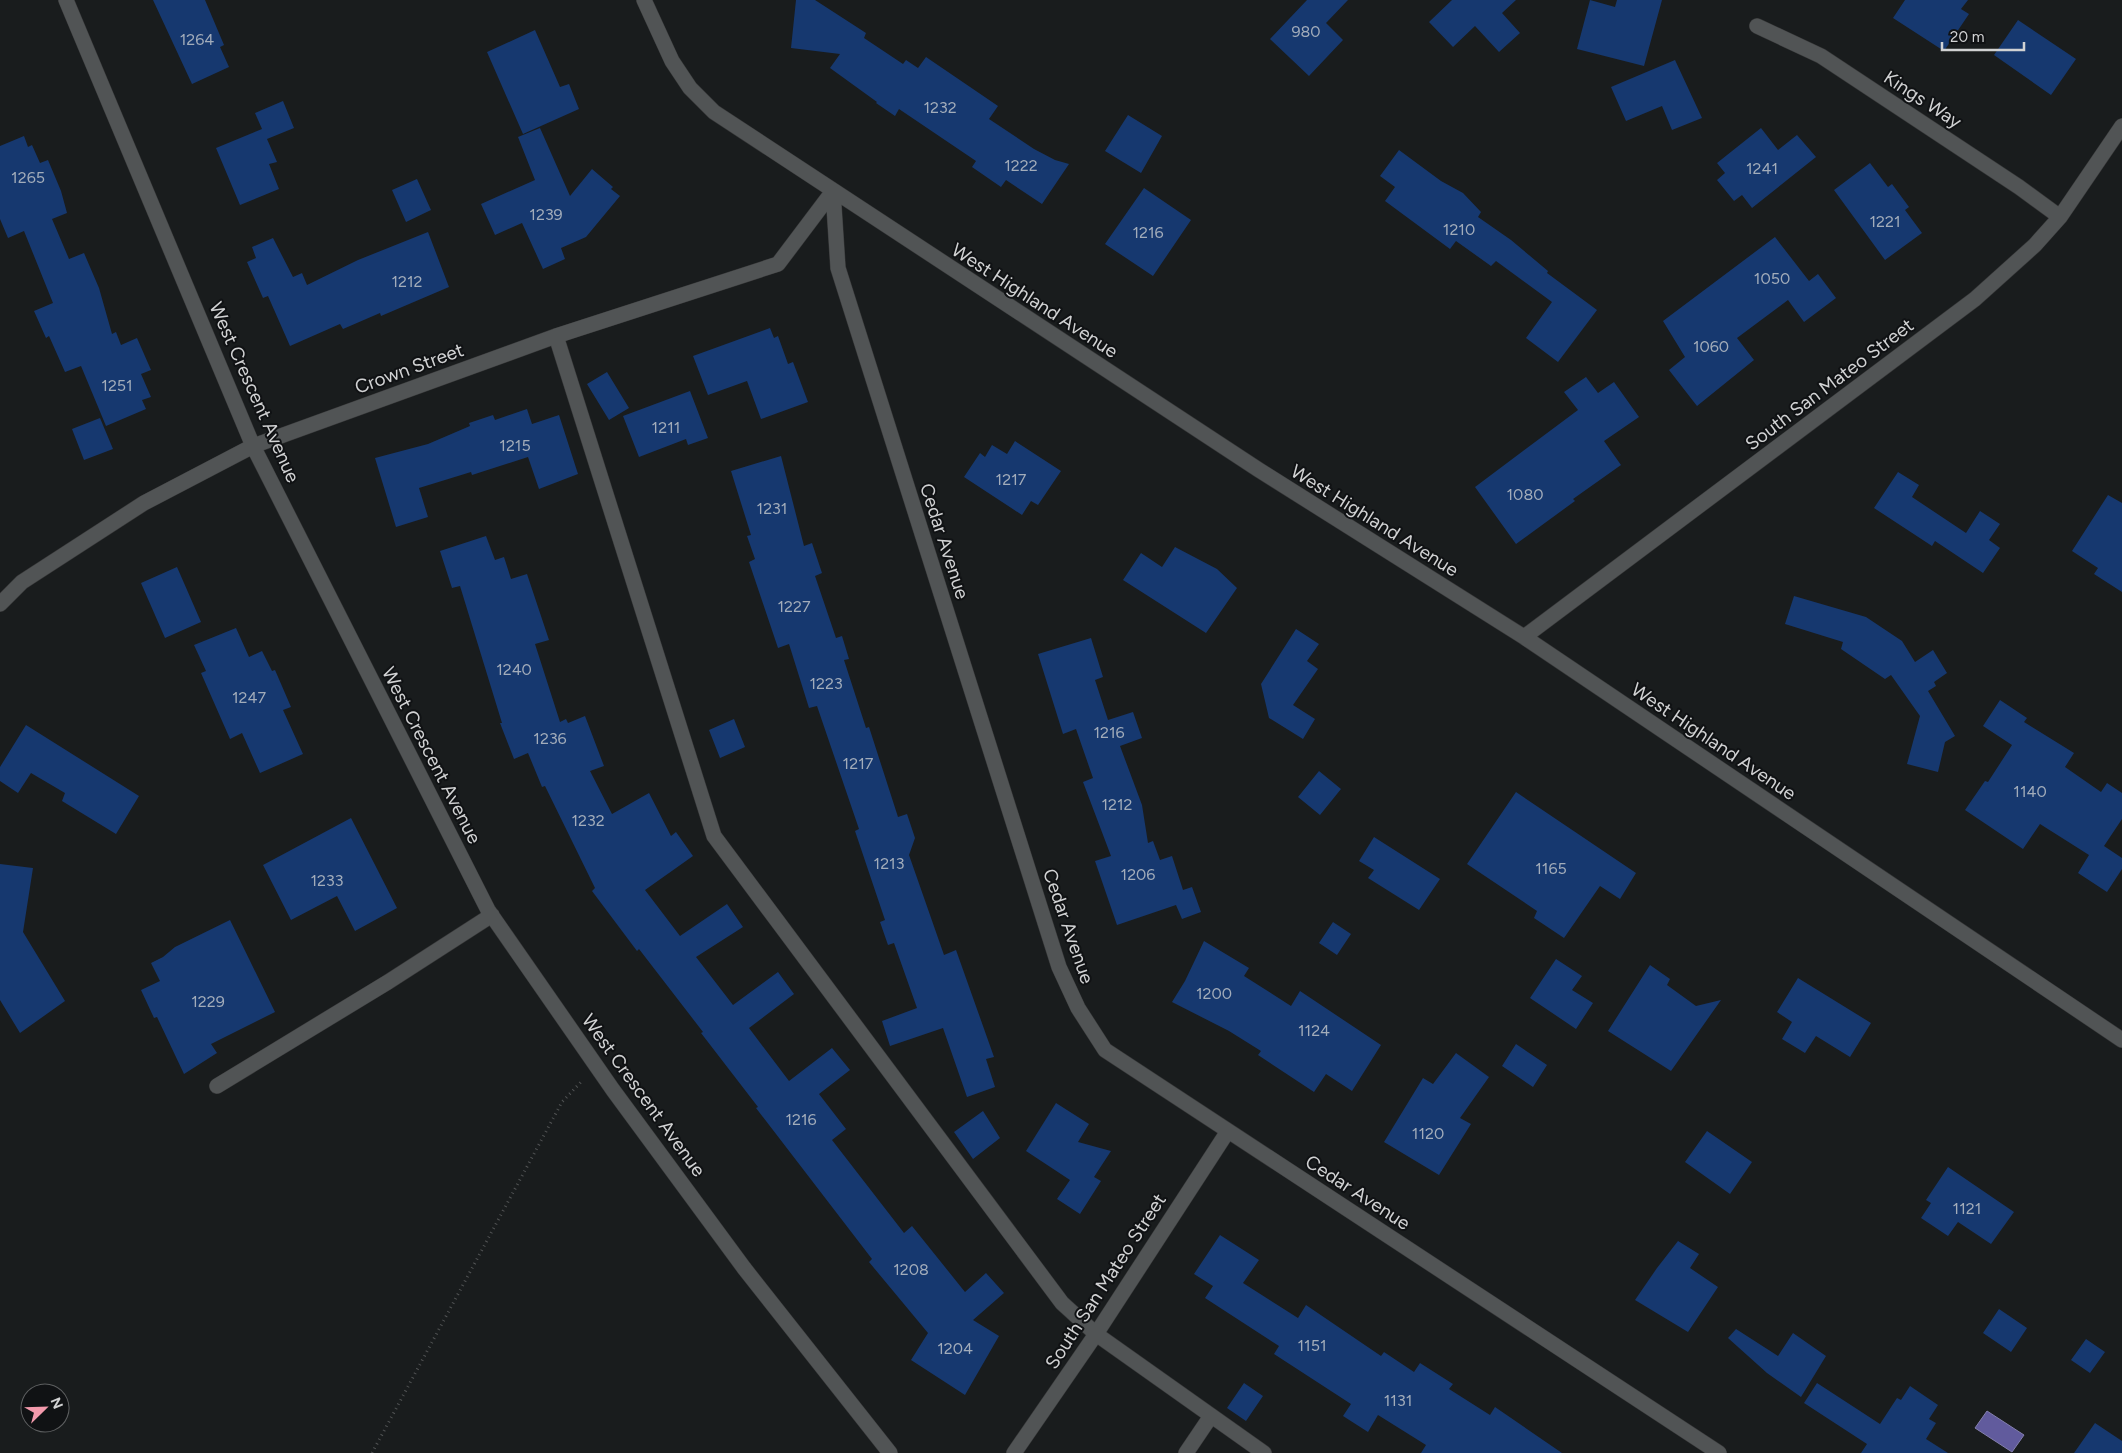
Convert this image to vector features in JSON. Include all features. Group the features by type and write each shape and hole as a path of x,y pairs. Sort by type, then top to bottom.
{"street":[{"name":"West Crescent Avenue","path":"66,0 253,446 492,915 596,1065 744,1268 890,1453"},
{"name":"West Highland Avenue","path":"644,0 672,61 690,88 714,112 1259,470 1524,637 2122,1040"},
{"name":"Kings Way","path":"1757,26 1821,56 2020,187 2060,217"},
{"name":"South San Mateo Street","path":"1524,637 1968,305 2034,245 2060,217 2122,126"},
{"name":"Crown Street","path":"0,604 22,582 144,503 253,446 556,336 778,264 833,191"},
{"name":"Cedar Avenue","path":"833,191 838,268 1059,967 1078,1008 1105,1050 1719,1453"},
{"path":"556,336 714,836 1062,1304 1096,1334 1264,1453"},
{"path":"217,1086 388,982 492,915"},
{"name":"South San Mateo Street","path":"1014,1453 1096,1334 1228,1130"},
{"path":"1186,1453 1210,1416"}],"path":[{"path":"372,1453 562,1102 596,1065"}],"shaded area":[{"path":"1987,1411 2024,1435 2012,1452 1975,1428"}],"building":[{"path":"153,0 205,0 224,45 220,47 229,67 192,84"},
{"path":"796,0 815,0 866,33 864,38 903,64 906,60 918,68 926,57 998,106 989,119 1034,149 1055,160 1069,164 1042,204 1006,180 1001,187 972,167 976,161 899,109 895,116 876,103 830,68 840,54 791,48"},
{"path":"1307,0 1348,0 1326,23 1343,40 1309,76 1270,39"},
{"path":"1452,0 1516,0 1502,13 1520,33 1499,52 1475,26 1453,47 1429,22"},
{"path":"1590,0 1615,7 1617,0 1662,0 1644,66 1577,49"},
{"path":"1905,0 1968,0 1961,9 1969,14 1944,51 1893,18"},
{"path":"2018,20 2076,59 2051,95 1994,55"},
{"path":"535,30 560,87 569,84 579,109 523,134 487,52"},
{"path":"1675,60 1702,118 1672,130 1662,106 1626,121 1611,87"},
{"path":"283,101 294,128 267,139 277,162 269,164 279,189 240,205 216,148 262,129 255,113"},
{"path":"1128,115 1162,136 1141,173 1105,151"},
{"path":"540,128 570,196 592,169 613,187 611,189 620,196 586,237 561,248 565,259 543,269 522,223 495,235 481,204 535,180 518,137"},
{"path":"1761,128 1778,150 1797,135 1816,157 1752,208 1742,195 1734,201 1717,180 1725,173 1717,163"},
{"path":"24,136 28,147 32,145 40,163 48,160 61,191 67,213 52,219 69,259 84,253 99,288 112,334 116,332 121,345 137,338 151,370 141,374 151,397 142,400 146,409 106,426 81,366 65,372 49,336 46,338 34,311 53,303 24,231 8,238 0,219 0,146"},
{"path":"1399,150 1441,181 1463,193 1481,212 1478,217 1511,240 1548,271 1547,273 1597,310 1558,362 1526,338 1552,302 1496,261 1491,266 1456,241 1450,249 1385,201 1395,187 1380,176"},
{"path":"1870,163 1888,187 1892,184 1909,207 1905,210 1922,233 1885,260 1834,190"},
{"path":"417,179 431,210 406,222 392,190"},
{"path":"1144,188 1191,220 1153,276 1105,244"},
{"path":"428,232 449,287 381,316 380,313 343,329 340,324 290,346 268,296 263,298 247,262 256,258 252,247 273,238 293,277 302,273 307,285 358,260"},
{"path":"1775,237 1809,281 1818,274 1836,298 1804,322 1788,300 1737,338 1754,360 1697,406 1669,370 1685,357 1663,321"},
{"path":"770,328 774,338 778,336 788,364 793,362 808,402 761,419 747,381 708,395 693,356"},
{"path":"607,372 629,408 609,420 587,384"},
{"path":"1586,377 1598,393 1614,382 1639,417 1604,441 1621,465 1573,499 1575,501 1516,544 1475,487 1578,410 1564,392"},
{"path":"690,391 708,438 688,445 686,439 639,457 623,416"},
{"path":"527,409 532,424 559,415 578,474 539,489 528,457 472,475 471,472 419,488 428,517 396,527 375,458 428,444 470,426 469,423 493,415 495,420"},
{"path":"100,418 113,449 84,460 72,429"},
{"path":"1015,441 1061,471 1038,505 1031,501 1022,515 964,477 980,453 985,457 992,445 1007,454"},
{"path":"781,456 804,546 812,543 822,573 815,576 836,638 842,636 849,659 844,660 866,728 869,727 898,817 907,814 915,838 909,855 944,955 956,950 994,1057 986,1059 995,1087 967,1097 943,1028 890,1046 882,1021 917,1008 894,943 888,945 880,922 885,920 855,831 859,829 817,706 809,708 789,644 778,648 749,562 755,559 747,536 751,535 731,471"},
{"path":"1898,472 1919,485 1912,497 1966,533 1980,511 2000,524 1989,540 2000,548 1983,573 1935,541 1932,546 1874,508"},
{"path":"2108,495 2122,503 2122,592 2094,574 2098,568 2072,551"},
{"path":"486,536 495,560 504,557 511,579 527,574 549,640 535,644 560,722 566,719 568,723 585,716 604,766 590,771 612,814 649,793 671,836 676,832 693,856 645,890 680,936 727,904 743,927 696,957 733,1005 778,972 794,994 749,1028 789,1081 832,1048 850,1070 819,1094 846,1129 832,1140 904,1233 912,1226 965,1292 986,1273 1004,1293 973,1320 999,1336 965,1395 911,1360 928,1333 869,1262 872,1259 756,1108 758,1107 701,1033 703,1032 639,949 637,951 592,891 595,888 545,786 542,787 528,753 514,759 500,723 502,723 460,586 452,588 440,551"},
{"path":"1175,547 1217,569 1237,588 1206,633 1123,580 1141,553 1162,567"},
{"path":"177,567 201,622 165,638 141,583"},
{"path":"1794,596 1866,617 1902,641 1915,662 1933,650 1947,673 1934,682 1936,686 1928,691 1955,736 1945,742 1938,772 1907,764 1920,716 1891,675 1885,679 1841,649 1843,642 1785,624"},
{"path":"236,628 249,657 262,651 272,671 275,670 291,707 283,710 303,754 260,773 242,733 230,739 201,673 206,671 194,645"},
{"path":"1296,629 1319,644 1307,661 1318,669 1293,705 1315,719 1303,739 1269,718 1261,684"},
{"path":"1091,638 1103,677 1095,680 1108,720 1133,712 1142,738 1120,746 1142,805 1148,843 1153,841 1160,860 1172,856 1183,890 1192,887 1201,912 1182,919 1176,905 1117,925 1095,861 1111,856 1083,782 1093,778 1076,729 1063,734 1038,654"},
{"path":"2000,700 2027,718 2024,722 2074,753 2065,767 2101,792 2107,783 2122,793 2122,819 2104,846 2122,858 2122,869 2107,892 2078,873 2089,855 2040,824 2023,849 1965,810 1985,781 1988,782 2012,745 1983,726"},
{"path":"734,719 745,747 720,758 709,730"},
{"path":"26,725 139,796 116,834 62,801 65,793 31,773 18,793 0,781 0,767"},
{"path":"1319,771 1341,789 1320,815 1298,797"},
{"path":"1516,792 1636,873 1620,899 1600,886 1564,938 1534,918 1537,911 1467,864"},
{"path":"351,818 397,908 355,931 337,896 291,920 263,865"},
{"path":"1374,837 1440,879 1419,910 1368,878 1374,870 1359,861"},
{"path":"0,864 33,868 23,932 65,1001 20,1033 0,1000"},
{"path":"230,920 275,1012 211,1044 217,1053 184,1074 157,1017 154,1018 141,990 160,981 151,963 163,957 175,947"},
{"path":"1333,922 1351,934 1337,955 1319,943"},
{"path":"1204,941 1249,968 1244,976 1291,1006 1300,991 1381,1045 1352,1091 1326,1074 1314,1092 1258,1055 1261,1051 1229,1031 1172,1002 1185,981"},
{"path":"1556,959 1582,976 1572,990 1593,1003 1576,1029 1530,998"},
{"path":"1650,965 1670,979 1667,985 1696,1006 1721,1000 1671,1071 1608,1031"},
{"path":"1798,978 1871,1023 1850,1057 1816,1036 1805,1053 1782,1039 1792,1022 1777,1012"},
{"path":"1516,1044 1547,1065 1533,1087 1502,1066"},
{"path":"1456,1053 1489,1077 1460,1118 1471,1124 1439,1175 1384,1142 1423,1078 1433,1084"},
{"path":"1056,1103 1089,1124 1078,1142 1111,1151 1094,1177 1101,1181 1080,1214 1057,1199 1070,1180 1026,1151"},
{"path":"983,1111 1000,1138 973,1159 954,1132"},
{"path":"1707,1131 1752,1162 1730,1194 1685,1162"},
{"path":"1948,1167 2014,1212 1991,1244 1958,1222 1948,1236 1921,1218 1931,1203 1926,1200"},
{"path":"1220,1235 1259,1260 1243,1283 1298,1318 1306,1305 1381,1356 1384,1352 1414,1372 1420,1363 1453,1384 1449,1389 1490,1415 1495,1407 1562,1453 1421,1453 1426,1445 1378,1415 1368,1432 1343,1416 1351,1404 1274,1354 1279,1346 1205,1298 1213,1286 1194,1274"},
{"path":"1678,1241 1699,1254 1690,1268 1718,1287 1688,1332 1635,1300"},
{"path":"1999,1309 2027,1328 2011,1352 1983,1333"},
{"path":"1736,1329 1778,1356 1793,1333 1826,1356 1801,1397 1767,1373 1728,1338"},
{"path":"2086,1339 2105,1352 2090,1373 2071,1360"},
{"path":"1244,1383 1263,1396 1246,1421 1227,1408"},
{"path":"1817,1383 1880,1424 1897,1398 1901,1400 1910,1386 1938,1405 1929,1419 1936,1423 1926,1439 1948,1453 1861,1453 1867,1444 1804,1403"},
{"path":"2095,1423 2122,1441 2122,1453 2074,1453"}]}
